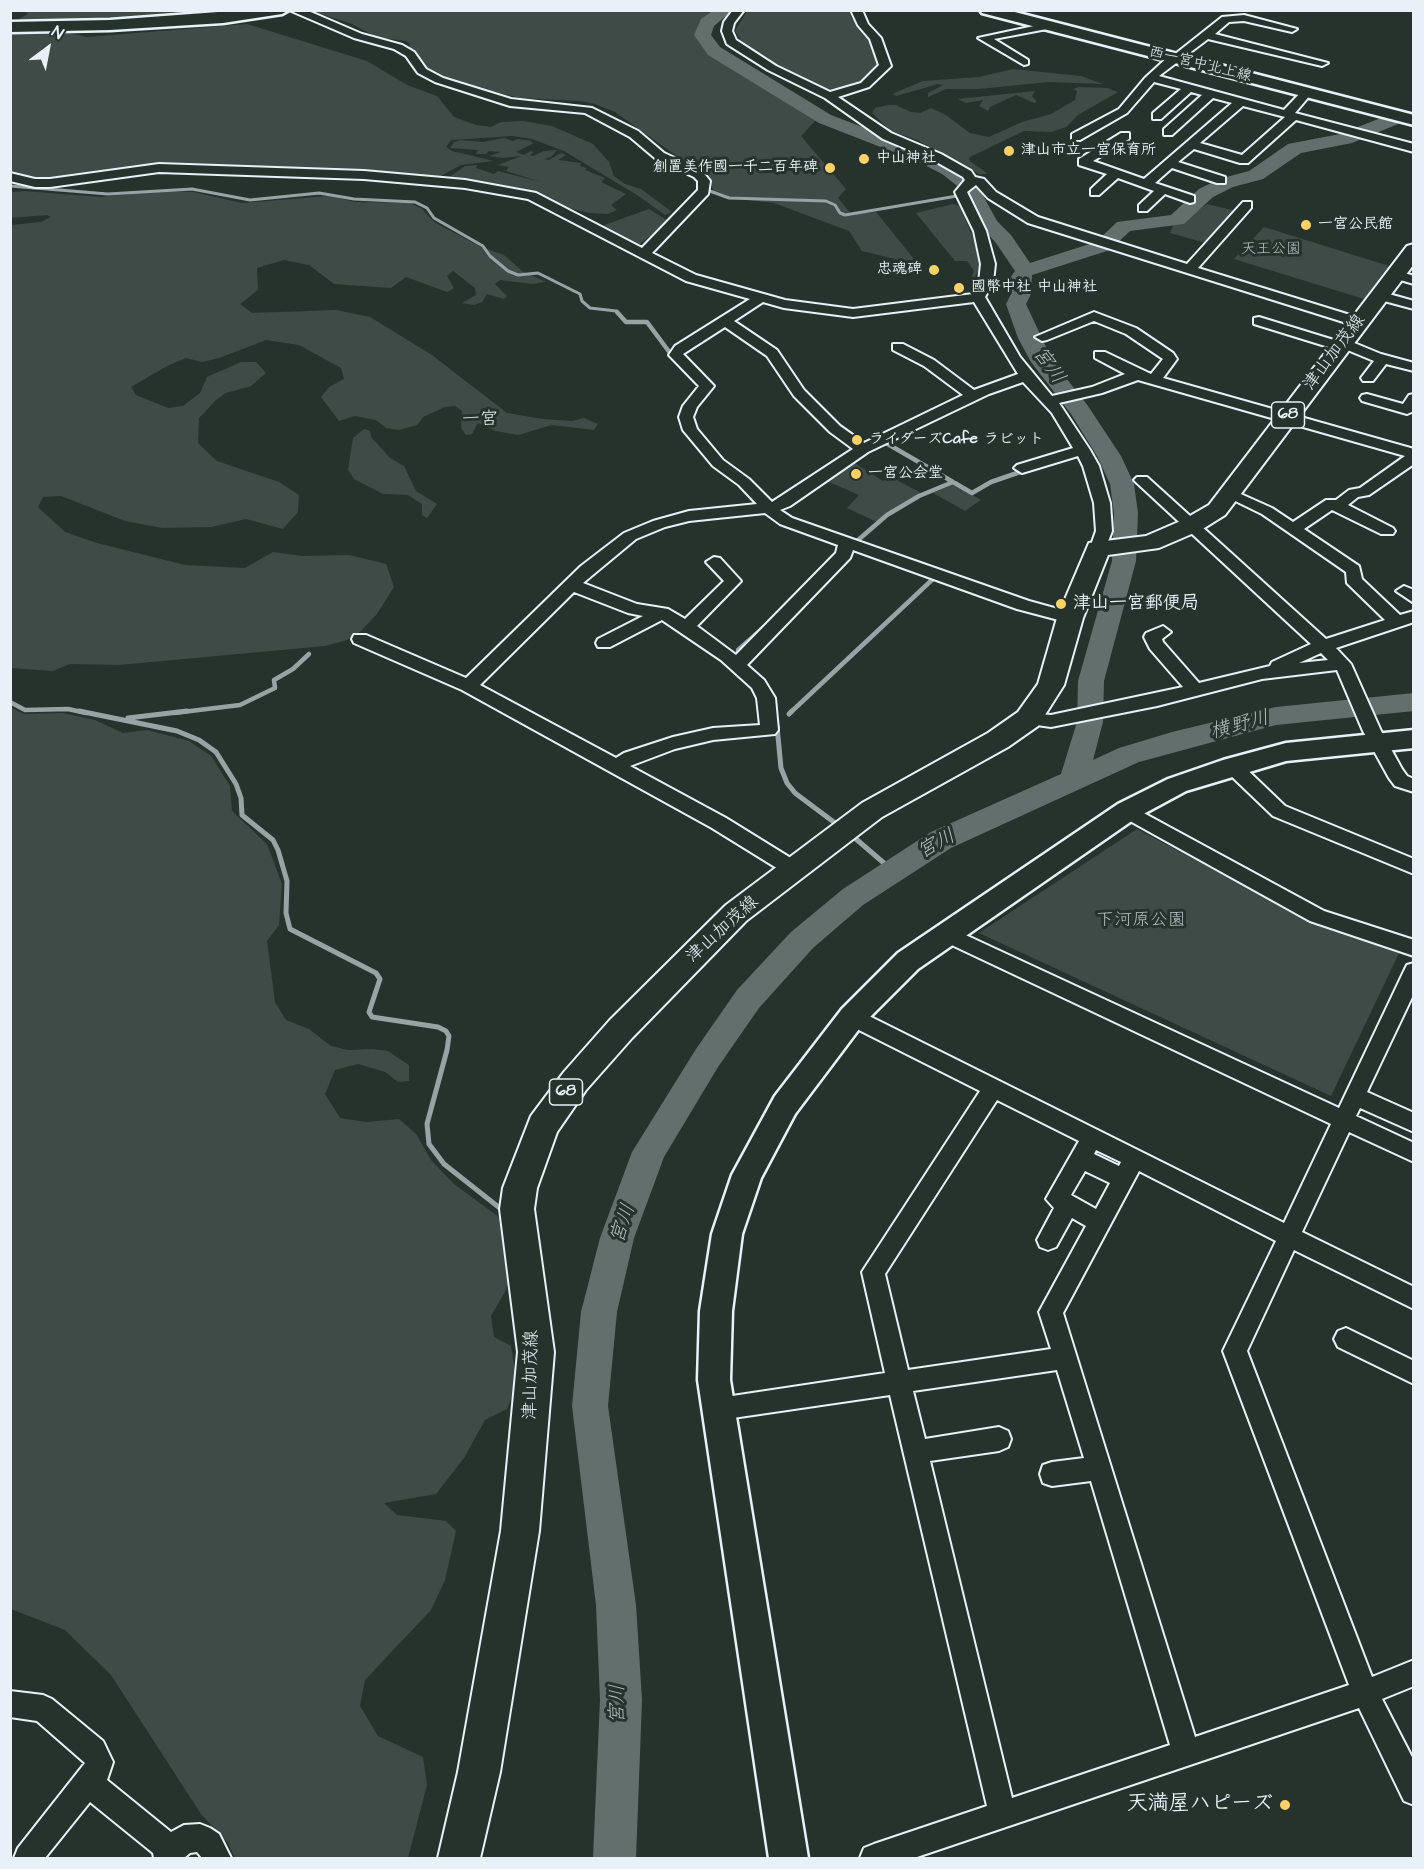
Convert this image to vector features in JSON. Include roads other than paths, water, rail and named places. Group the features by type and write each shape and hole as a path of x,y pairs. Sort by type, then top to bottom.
{"main road":[{"name":"津山加茂線","path":"459,1858 479,1772 513,1579 533,1405 536,1352 517,1222 520,1188 530,1155 543,1126 559,1102 621,1029 736,913 872,810 998,740 1040,720 1070,618 1105,547 1137,546 1192,525 1217,510 1378,295 1404,277 1413,250"}],"street":[{"path":"10,27 133,24 223,18 282,10"},
{"path":"294,10 326,21 358,36 398,47 410,54 422,71 439,80 500,100 588,110 634,134 660,156 698,174 704,181 704,191 645,252"},
{"path":"739,10 729,22 727,31 731,42 772,68 829,96 887,136 937,157 968,183 980,182 992,195 1033,220 1358,322"},
{"path":"829,96 865,84 885,66 875,38 863,25 856,10"},
{"name":"西一宮中北上線","path":"987,10 1012,13 1048,26 1413,120"},
{"path":"1076,138 1123,111 1152,78 1226,20 1244,18 1292,29"},
{"path":"1024,62 984,38 1048,26"},
{"path":"1207,35 1322,63"},
{"path":"1152,78 1413,148"},
{"path":"1157,116 1190,87"},
{"path":"1191,144 1244,160 1290,115 1307,92"},
{"path":"1168,132 1211,93"},
{"path":"1146,183 1241,101"},
{"path":"1125,136 1083,162 1190,199"},
{"path":"1169,163 1221,180"},
{"path":"10,177 35,183 50,183 159,168 389,177 465,184 532,196 645,252 691,278 759,299 811,309 853,313 978,297"},
{"path":"1095,192 1116,173"},
{"path":"968,183 961,192 980,231 988,264 986,282 978,297"},
{"path":"1143,208 1163,189"},
{"path":"1189,270 1247,205"},
{"path":"1378,295 1413,305"},
{"path":"978,297 1026,376 1051,401 1083,450 1102,503 1105,547"},
{"path":"759,299 680,349 676,355 707,386 690,406 686,417 690,430 718,463 744,482 766,508 786,521 1023,605 1070,618"},
{"path":"1042,337 1094,316 1131,331 1168,356 1170,359 1154,380"},
{"path":"726,321 772,353 799,393 818,414 863,449"},
{"path":"1259,321 1341,344 1413,368"},
{"path":"898,347 929,363 973,396"},
{"path":"1100,355 1137,375 1413,456"},
{"path":"686,366 705,359"},
{"path":"1368,378 1383,359"},
{"path":"1051,401 1082,394 1137,375"},
{"path":"468,686 602,556 644,529 689,516 766,508 796,496 863,449 973,396 1026,376"},
{"path":"1367,398 1412,404 1409,388 1413,381"},
{"path":"704,388 723,382"},
{"path":"700,443 718,438"},
{"path":"1022,468 1083,450"},
{"path":"1338,506 1354,493 1364,492 1413,456"},
{"path":"1142,480 1325,645 1344,668 1375,736 1395,773 1401,781 1413,786"},
{"path":"1229,494 1254,504 1295,528 1307,540 1353,570 1355,577 1353,579 1396,621"},
{"path":"1295,528 1331,503 1387,531"},
{"path":"739,662 844,554 846,542"},
{"path":"687,627 733,581 714,562"},
{"path":"573,585 634,609 662,613 687,627 739,662 758,684 766,698 769,730 713,734 673,743 630,757 617,766"},
{"path":"604,644 662,613"},
{"path":"1040,720 1122,707 1263,673 1325,645 1413,616"},
{"path":"1163,632 1152,637 1156,645 1195,690"},
{"path":"360,639 468,686 719,823 795,870"},
{"path":"1263,673 1344,668"},
{"path":"788,1858 714,1380 716,1311 730,1224 747,1175 785,1105 852,1017 908,961 1127,811 1177,785 1233,766 1286,752 1375,736 1413,739"},
{"path":"1233,766 1279,811 1413,867"},
{"path":"1127,811 1317,916 1413,948"},
{"path":"946,934 1413,1154"},
{"path":"1413,971 1408,1000 1342,1120 1235,1351 1365,1693 1413,1791"},
{"path":"852,1017 1092,1138 1129,1169"},
{"path":"993,1089 873,1272 1002,1813"},
{"path":"1354,1096 1413,1123"},
{"path":"1092,1138 1058,1198 1100,1222"},
{"path":"1080,1158 1129,1169 1287,1236 1413,1299"},
{"path":"1129,1169 1051,1312 1186,1752"},
{"path":"1048,1240 1068,1204"},
{"path":"1346,1339 1413,1373"},
{"path":"719,1409 1064,1358"},
{"path":"915,1452 999,1439"},
{"path":"1052,1474 1098,1468"},
{"path":"874,1858 1002,1813 1365,1693 1413,1673"},
{"path":"10,1704 43,1708 93,1751 99,1762 96,1773 28,1858"},
{"path":"89,1782 165,1845 167,1857"},
{"path":"167,1857 184,1839 200,1838 209,1844 217,1858"}],"waterway":[{"name":"宮川","path":"725,10 707,23 702,35 714,51 825,119 926,158 949,170 968,185 989,224 1004,239 1025,271"},
{"path":"1106,242 1124,226 1177,220 1206,193 1226,183 1256,175 1295,148 1345,139 1392,120"},
{"path":"10,186 108,194 192,189 250,200 319,193 354,199 415,202 427,208 434,218 483,246 490,256 508,271 518,275 538,273 580,294 582,301 590,308 616,311 618,314"},
{"path":"707,190 729,198 826,201 835,205 840,213 845,215 957,196"},
{"path":"1025,271 1103,246"},
{"name":"宮川","path":"1025,271 1020,278 1021,294 1016,304 1029,338 1042,362 1080,411 1109,456 1122,484 1126,513 1124,561 1091,681 1090,722 1073,780"},
{"path":"617,312 626,322 647,322 673,357"},
{"path":"684,428 709,460"},
{"path":"891,440 886,443 972,493 991,482 1023,471"},
{"path":"857,541 887,515 919,496 953,482"},
{"path":"790,713 934,578"},
{"path":"738,659 738,650 764,627"},
{"path":"174,713 240,705 275,688 274,680 293,669 309,654"},
{"path":"10,702 25,710 68,709 86,713"},
{"name":"宮川","path":"614,1858 621,1700 616,1605 590,1406 599,1312 617,1238 649,1152 707,1058 748,999 802,940 853,897 941,840 1129,755 1172,742 1276,716 1414,702"},
{"path":"79,711 177,731 199,740 216,752 236,784 241,798 242,815 273,840 278,850 287,881 286,913 290,929 376,973 380,979 369,1012 372,1017 438,1027 446,1031 449,1036 447,1050 427,1124 429,1144 444,1164 501,1209"},
{"path":"128,718 187,711"},
{"path":"777,726 781,768 787,783 795,793 835,823"},
{"path":"856,839 892,870"}],"place":[{"name":"津山市立一宮保育所","path":"1009,151"},
{"name":"中山神社","path":"864,159"},
{"name":"創置美作國一千二百年碑","path":"830,168"},
{"name":"一宮公民館","path":"1306,225"},
{"name":"忠魂碑","path":"934,270"},
{"name":"國幣中社 中山神社","path":"959,288"},
{"name":"ライダーズCafe ラビット","path":"857,440"},
{"name":"一宮公会堂","path":"856,474"},
{"name":"津山一宮郵便局","path":"1061,604"},
{"name":"天満屋ハピーズ","path":"1285,1805"}],"district":[{"name":"一宮","path":"480,420"}],"park label":[{"name":"天王公園","path":"1271,250"},
{"name":"下河原公園","path":"1141,921"}],"water label":[{"name":"横野川","path":"1240,726"}]}
